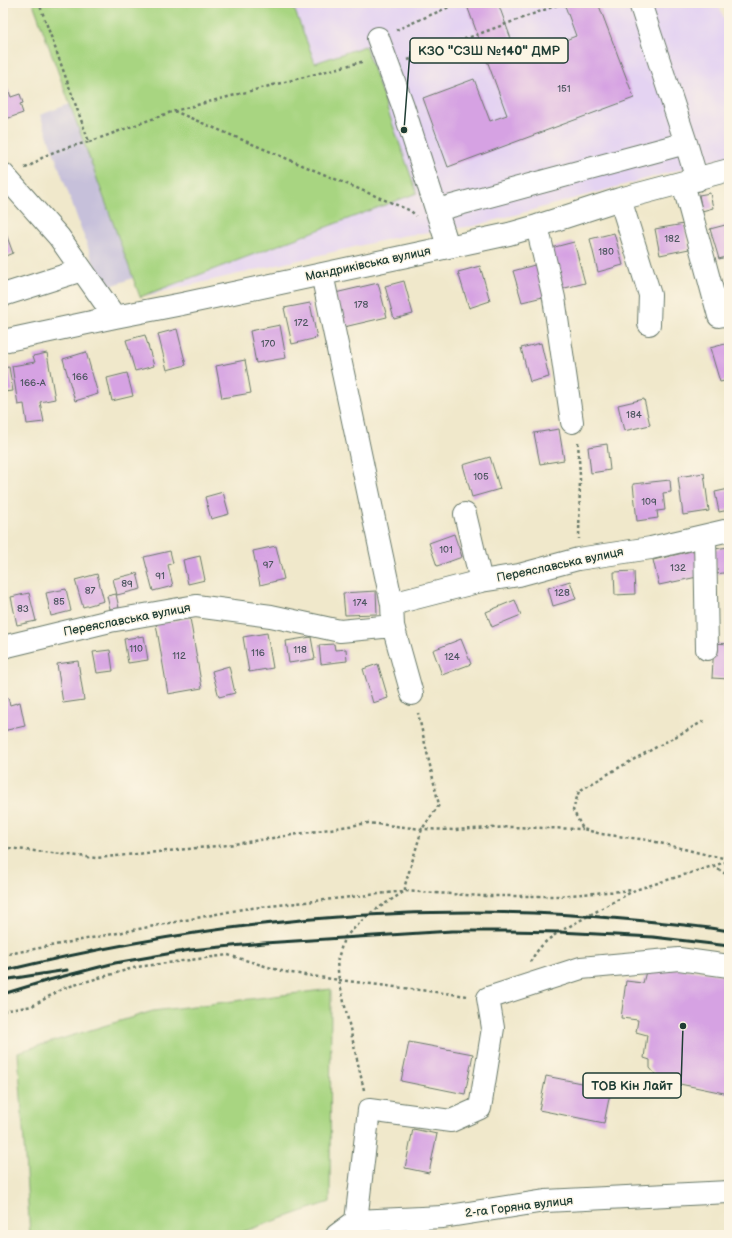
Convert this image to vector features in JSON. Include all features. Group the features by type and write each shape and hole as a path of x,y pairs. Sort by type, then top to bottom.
{"street":[{"path":"640,3 686,143 690,181 718,316"},
{"path":"378,38 403,106 429,215 448,246"},
{"path":"429,215 686,143"},
{"name":"Мандриківська вулиця","path":"3,341 509,234 620,199 729,170"},
{"path":"3,174 59,237 115,317"},
{"path":"620,199 650,295 649,324"},
{"path":"537,226 554,298 572,422"},
{"path":"3,295 82,270"},
{"path":"322,274 392,604 393,626 412,694"},
{"path":"464,514 481,581"},
{"name":"Переяславська вулиця","path":"392,604 481,581 519,575 578,559 651,548 729,530"},
{"path":"705,536 707,649"},
{"name":"Переяславська вулиця","path":"3,647 110,621 196,606 271,616 340,631 393,626"},
{"path":"337,1235 356,1221 369,1110 451,1121 480,1108 493,1028 488,998 581,968 679,959 729,966"},
{"name":"2-га Горяна вулиця","path":"356,1221 443,1217 545,1201 729,1192"}],"path":[{"path":"39,3 89,142"},
{"path":"378,38 449,7 448,3"},
{"path":"389,68 563,3"},
{"path":"46,156 174,111 360,62"},
{"path":"174,111 411,211 429,215"},
{"path":"572,422 578,437 580,475 578,559"},
{"path":"405,891 405,885 422,829 439,805 419,717 412,694"},
{"path":"583,829 573,810 579,791 704,721"},
{"path":"3,849 8,848 96,858 228,845 368,823 422,829 454,830 511,827 583,829 601,834 648,840 729,860"},
{"path":"528,964 538,947 547,940 635,890 729,860"},
{"path":"713,866 729,876"},
{"path":"3,955 243,909 405,891 481,896 557,896 635,890"},
{"path":"369,1110 336,962 344,938 369,914 405,891"},
{"path":"3,1011 32,1006 64,988 136,967 228,955 285,972 488,998"}],"shaded area":[{"path":"292,3 294,7 305,3 718,3 729,32 729,156 474,226 401,236 140,297 70,104"},
{"path":"70,104 133,278 103,289 40,115"}],"green space":[{"path":"33,3 292,3 315,63 365,46 417,193 140,297"},
{"path":"331,989 330,1202 242,1232 189,1235 30,1235 18,1052 153,1011"}],"building":[{"path":"466,3 498,3 518,58 576,36 564,3 598,3 634,98 448,167 423,98 474,79 490,121 507,115"},
{"path":"3,75 11,97 20,94 23,103 20,104 23,113 3,120"},
{"path":"710,193 713,208 702,211 699,195"},
{"path":"684,224 689,249 660,255 655,229"},
{"path":"729,224 729,256 719,259 710,229"},
{"path":"614,233 623,265 598,272 590,239"},
{"path":"6,234 13,253 3,257 3,235"},
{"path":"574,242 585,283 557,290 547,249"},
{"path":"538,264 547,296 522,302 513,271"},
{"path":"480,266 490,301 469,308 458,272"},
{"path":"404,281 413,314 394,319 385,286"},
{"path":"378,283 387,317 344,327 335,293"},
{"path":"310,303 317,338 292,344 284,308"},
{"path":"280,325 286,358 256,363 250,331"},
{"path":"177,329 186,365 167,370 158,334"},
{"path":"145,335 154,366 135,371 126,340"},
{"path":"541,343 549,377 530,382 521,348"},
{"path":"729,343 729,380 720,382 710,348"},
{"path":"86,352 98,394 75,401 63,359"},
{"path":"47,353 55,399 40,402 44,422 27,424 24,404 18,405 12,366 35,362 33,356"},
{"path":"245,360 251,393 222,398 216,366"},
{"path":"9,367 13,391 3,392 3,368"},
{"path":"127,373 133,396 112,401 107,378"},
{"path":"644,399 650,425 624,431 618,405"},
{"path":"559,429 564,460 540,464 534,433"},
{"path":"607,444 610,470 591,473 588,447"},
{"path":"490,457 500,489 472,497 463,465"},
{"path":"704,473 709,511 683,515 678,477"},
{"path":"670,480 671,492 663,493 665,510 657,511 658,518 637,521 633,484"},
{"path":"729,489 729,510 719,512 715,492"},
{"path":"223,492 229,514 211,519 205,497"},
{"path":"454,534 462,557 437,566 429,543"},
{"path":"276,546 284,579 260,585 253,551"},
{"path":"729,547 729,572 717,574 714,549"},
{"path":"696,550 702,576 659,585 653,560"},
{"path":"170,551 173,563 168,565 173,586 153,591 144,557"},
{"path":"200,556 205,580 188,584 183,560"},
{"path":"634,571 635,594 615,595 614,572"},
{"path":"137,573 141,589 117,595 113,579"},
{"path":"97,574 104,601 83,607 75,580"},
{"path":"570,581 576,599 553,606 548,588"},
{"path":"66,589 71,611 51,616 46,593"},
{"path":"376,591 377,614 345,615 343,593"},
{"path":"29,593 36,621 17,625 11,597"},
{"path":"116,594 119,608 110,609 107,596"},
{"path":"515,600 521,615 492,627 486,612"},
{"path":"728,607 729,623 727,623"},
{"path":"190,618 202,688 168,694 156,624"},
{"path":"267,633 273,668 249,672 243,637"},
{"path":"144,636 148,660 128,663 124,639"},
{"path":"311,637 315,659 289,663 286,641"},
{"path":"461,639 471,664 442,675 433,650"},
{"path":"714,643 729,644 729,679 712,678"},
{"path":"334,644 335,650 346,649 347,661 321,664 319,645"},
{"path":"110,650 113,671 97,673 93,652"},
{"path":"78,661 84,700 63,703 57,664"},
{"path":"378,664 388,698 373,703 363,669"},
{"path":"229,666 235,693 219,697 212,671"},
{"path":"8,698 10,705 20,702 25,726 3,731 3,699"},
{"path":"648,964 729,976 729,1094 660,1080 650,1068 650,1060 644,1058 647,1035 636,1032 638,1020 621,1018 626,981 643,983"},
{"path":"409,1042 473,1054 465,1094 401,1081"},
{"path":"546,1076 611,1089 604,1123 539,1110"},
{"path":"413,1129 437,1134 429,1173 405,1168"}],"railway":[{"path":"3,971 156,939 311,919 389,914 467,912 545,914 623,919 729,931"},
{"path":"3,994 49,980 115,963 190,950 264,943 452,931 506,931 653,937 729,946"},
{"path":"3,980 67,970"}],"place":[{"name":"КЗО \"СЗШ №140\" ДМР","path":"404,130"},
{"name":"ТОВ Кін Лайт","path":"683,1026"}]}
